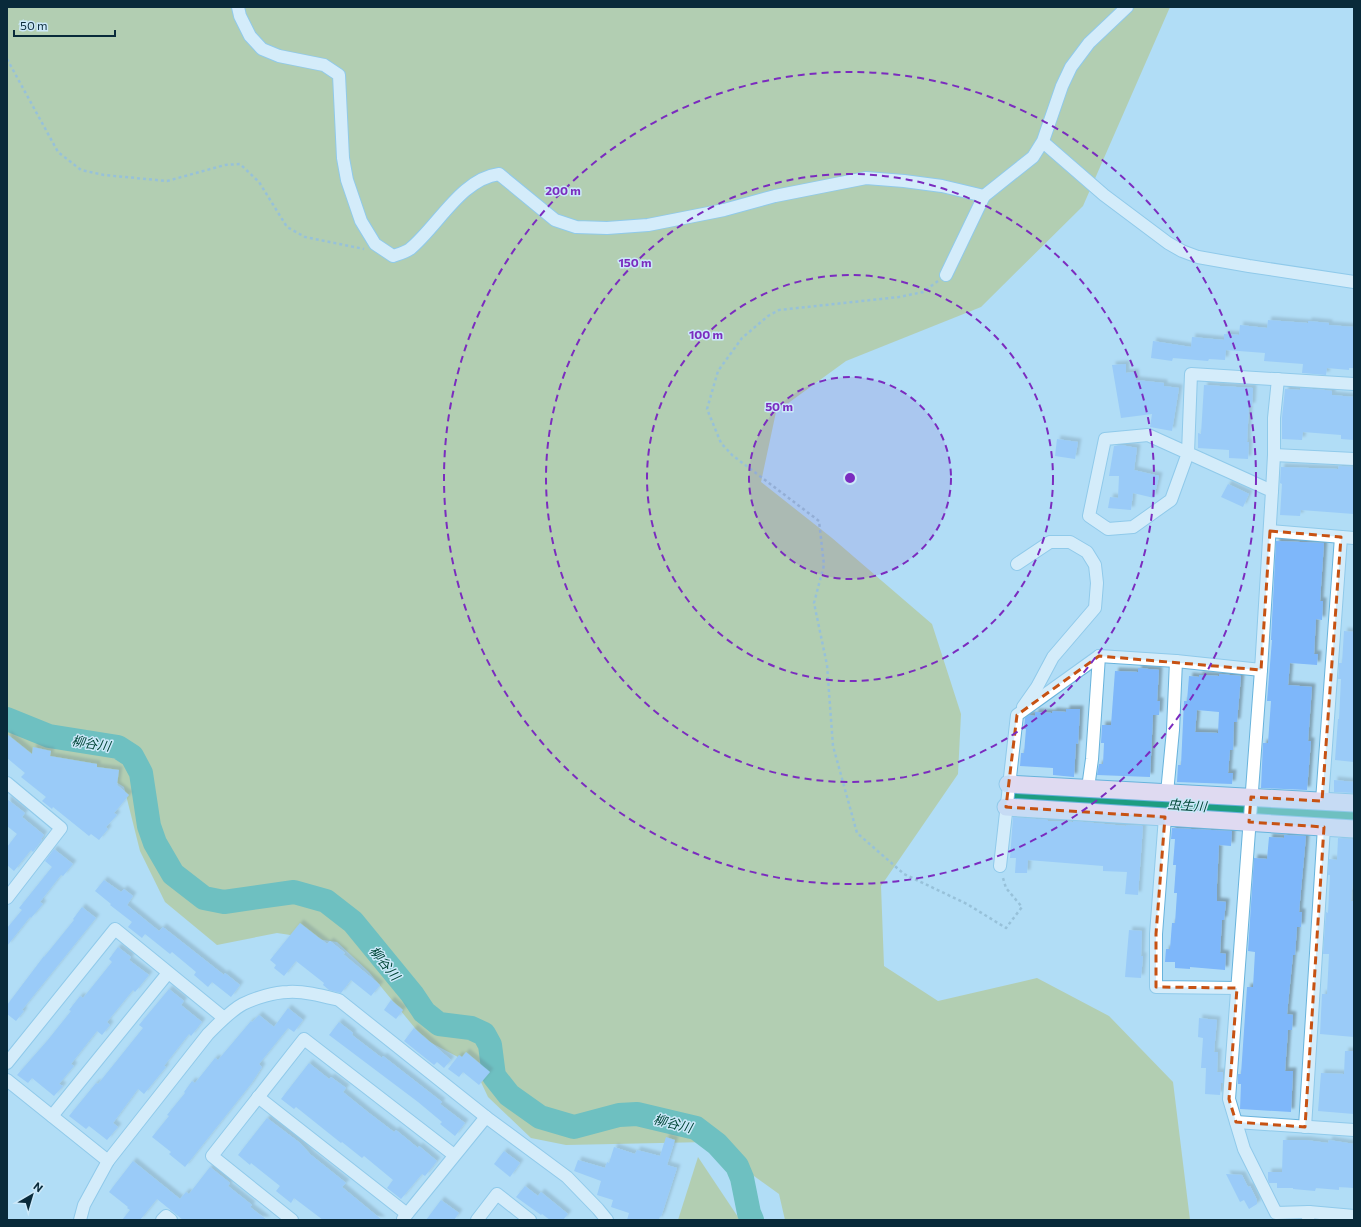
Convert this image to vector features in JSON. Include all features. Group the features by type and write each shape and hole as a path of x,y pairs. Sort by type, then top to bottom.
{"street":[{"path":"238,7 240,16 250,36 262,49 279,56 324,65 339,75 343,158 347,180 361,221 375,244 393,256 410,250 466,190 488,176 499,174 555,220 576,226 607,228 648,225 724,210 775,196 866,178 942,186 984,196"},
{"path":"946,275 984,196 1033,157 1042,142 1070,67 1089,43 1127,7"},
{"path":"1042,142 1104,195 1168,243 1182,251 1198,257 1242,265 1354,282"},
{"path":"1272,490 1188,453 1148,435 1105,439 1089,516 1108,529 1132,527 1171,500 1188,453 1191,374 1354,384"},
{"path":"1278,379 1274,418 1274,455 1261,670 1229,1099 1244,1149 1276,1213 1308,1216 1354,1216"},
{"path":"1274,455 1354,458"},
{"path":"1270,531 1354,538"},
{"path":"1322,801 1341,537"},
{"path":"1000,866 1008,784 1017,715 1037,687 1053,657 1095,608 1097,582 1095,565 1088,552 1070,542 1050,542 1017,564"},
{"path":"1017,715 1099,656 1176,660 1261,670"},
{"path":"1088,788 1092,759 1099,656"},
{"path":"1167,792 1173,730 1176,660"},
{"path":"7,898 61,828 8,784"},
{"path":"1008,784 1354,803"},
{"path":"1006,807 1354,829"},
{"path":"1165,817 1156,934 1156,987 1237,988"},
{"path":"1305,1127 1324,827"},
{"path":"7,1063 115,929 224,1018"},
{"path":"52,1116 168,973"},
{"path":"80,1220 84,1205 108,1161 208,1034 224,1018 242,1004 258,998 288,992 317,995 339,1000 486,1117 567,1177 607,1220"},
{"path":"292,1220 212,1156 304,1039 454,1155"},
{"path":"7,1080 108,1161"},
{"path":"258,1097 405,1217 486,1117"},
{"path":"1236,1122 1354,1130"},
{"path":"477,1220 497,1194 530,1220"},
{"path":"162,1220 166,1216 171,1220"}],"path":[{"path":"7,59 58,152 81,170 104,175 167,181 225,165 240,164 259,182 287,227 305,237 357,249 386,251"},
{"path":"946,275 923,292 899,297 779,310 768,316 742,338 718,371 707,409 721,443 732,455 819,521 824,565 814,603 827,665 832,746 858,833 904,874 967,904 1006,928 1022,907 1006,888 1000,866"}],"highlighted area":[{"path":"1270,531 1341,537 1322,801 1251,797 1249,822 1324,827 1305,1127 1236,1122 1229,1099 1237,988 1156,987 1156,934 1165,817 1006,807 1017,715 1099,656 1261,670"}],"green space":[{"path":"7,7 1170,7 1083,206 981,307 846,361 776,412 761,482 832,538 932,624 961,714 958,774 881,886 884,966 938,1001 1037,978 1109,1016 1173,1082 1190,1220 785,1220 779,1194 707,1142 566,1145 531,1138 488,1097 473,1065 424,1039 369,972 337,942 277,933 217,945 165,902 140,851 124,787 97,770 7,749"},
{"path":"698,1157 740,1220 678,1220"}],"building":[{"path":"1268,320 1308,323 1308,321 1329,323 1329,325 1354,327 1354,368 1349,368 1349,370 1327,368 1326,375 1302,373 1303,364 1264,361 1265,353 1226,350 1225,360 1209,359 1208,361 1173,358 1172,361 1151,358 1153,341 1191,347 1192,337 1224,340 1224,334 1239,335 1240,325 1267,328"},
{"path":"1126,364 1126,373 1135,372 1136,380 1164,383 1164,386 1179,388 1172,431 1150,427 1152,414 1121,418 1112,365"},
{"path":"1204,385 1253,388 1252,406 1249,406 1247,442 1249,442 1248,459 1229,458 1229,450 1198,448 1198,433 1201,434"},
{"path":"1301,388 1332,391 1332,395 1354,397 1354,440 1341,439 1341,435 1303,432 1302,440 1282,439 1282,418 1285,389 1300,390"},
{"path":"1057,439 1078,442 1075,459 1055,456"},
{"path":"1121,445 1137,448 1134,470 1159,476 1154,498 1133,493 1131,510 1108,508 1110,497 1118,498 1119,476 1109,476 1114,446"},
{"path":"1339,466 1354,467 1354,514 1301,510 1300,516 1280,515 1282,484 1280,483 1281,467 1338,469"},
{"path":"1228,484 1249,494 1243,507 1221,497"},
{"path":"1276,541 1324,543 1320,601 1323,601 1322,620 1316,619 1314,654 1318,654 1317,665 1290,663 1288,685 1312,687 1308,741 1311,741 1307,790 1261,788 1263,743 1268,743 1271,701 1267,701 1272,640"},
{"path":"1344,631 1354,632 1354,762 1335,760 1341,679 1338,679 1339,663 1342,663"},
{"path":"1138,668 1159,670 1157,701 1160,701 1159,715 1153,715 1150,777 1097,775 1099,764 1103,764 1104,743 1101,743 1102,725 1111,725 1115,671 1138,672"},
{"path":"1219,674 1241,676 1237,722 1234,722 1233,750 1230,750 1228,773 1233,773 1232,784 1177,782 1178,765 1181,765 1184,701 1187,701 1189,676 1219,676","holes":["1197,710 1219,712 1218,733 1195,732"]},
{"path":"1066,709 1080,709 1074,777 1053,775 1053,768 1020,766 1021,753 1024,753 1026,729 1024,729 1025,718 1029,715 1035,716 1035,712 1066,712"},
{"path":"7,734 32,754 33,747 51,751 50,756 97,764 97,767 119,770 117,785 129,795 114,813 117,815 106,827 108,829 99,840 91,834 89,836 53,807 52,809 42,801 46,797 21,777 25,773 7,758"},
{"path":"1334,780 1354,782 1354,793 1334,792"},
{"path":"7,799 25,813 22,817 44,835 33,852 31,850 14,871 7,865 7,847 17,834 7,826"},
{"path":"1013,817 1048,821 1073,821 1126,826 1143,826 1138,895 1125,894 1127,872 1103,871 1103,866 1028,860 1027,873 1015,873 1016,858 1010,858"},
{"path":"1172,828 1232,831 1231,846 1219,845 1217,884 1217,901 1226,902 1224,920 1222,920 1220,953 1226,954 1225,970 1190,967 1190,969 1175,968 1175,962 1165,962 1166,949 1170,949 1172,923 1175,923 1177,893 1174,893 1176,865 1173,865 1175,839 1171,839"},
{"path":"1284,835 1306,836 1299,912 1302,912 1301,927 1297,927 1295,955 1293,955 1287,1014 1293,1015 1292,1030 1288,1030 1285,1071 1293,1071 1291,1112 1240,1109 1241,1084 1238,1084 1238,1074 1241,1074 1247,987 1253,987 1255,952 1248,951 1254,858 1267,859 1269,837 1284,838"},
{"path":"1338,838 1354,839 1354,868 1351,901 1354,901 1354,1037 1320,1034 1322,994 1327,994 1329,954 1323,954 1326,912 1328,913 1330,875 1328,875 1329,859 1337,860"},
{"path":"54,849 73,864 63,876 61,875 40,902 43,904 31,918 30,917 7,946 7,928 22,910 19,908 52,867 45,861"},
{"path":"104,880 121,892 124,889 133,896 127,905 159,931 163,927 224,975 225,973 240,985 231,997 212,982 208,987 194,975 196,972 172,952 170,954 145,934 142,938 128,927 132,922 95,891"},
{"path":"82,907 96,918 22,1010 24,1011 16,1021 7,1014 7,1005 44,956 74,920 73,919"},
{"path":"300,923 327,944 330,941 380,985 371,996 351,980 341,993 329,990 323,985 324,983 296,961 284,976 274,968 276,965 270,960"},
{"path":"1129,930 1142,931 1141,956 1143,956 1141,978 1125,977"},
{"path":"118,947 131,957 129,960 149,975 135,992 133,990 107,1022 110,1025 102,1035 97,1031 71,1064 74,1066 59,1084 63,1086 54,1096 32,1078 28,1083 17,1075 71,1011 69,1010 80,996 83,998 112,962 109,959"},
{"path":"169,989 184,1001 181,1005 202,1022 191,1036 189,1034 164,1066 166,1067 144,1094 138,1089 113,1123 118,1127 107,1140 89,1126 86,1129 69,1116 96,1083 98,1084 143,1028 139,1025"},
{"path":"391,1000 403,1010 396,1019 384,1010"},
{"path":"288,1008 303,1020 294,1032 288,1028 259,1064 262,1067 251,1084 185,1167 169,1154 171,1152 152,1137 169,1116 167,1115 185,1093 184,1092 192,1081 195,1083 215,1058 218,1060 251,1021 252,1022 259,1015 274,1027"},
{"path":"1199,1018 1217,1020 1214,1052 1218,1052 1217,1072 1223,1072 1223,1083 1221,1083 1220,1095 1205,1094 1206,1068 1201,1068 1203,1038 1198,1037"},
{"path":"339,1022 353,1033 352,1035 382,1058 383,1056 442,1102 440,1104 465,1123 455,1136 440,1124 442,1122 418,1102 329,1035"},
{"path":"414,1028 451,1060 444,1068 437,1062 434,1065 404,1041"},
{"path":"1345,1051 1354,1051 1354,1114 1318,1111 1321,1073 1344,1074"},
{"path":"466,1052 490,1072 479,1085 463,1072 459,1077 448,1069 459,1055 462,1057"},
{"path":"309,1063 329,1079 331,1077 346,1088 343,1092 369,1113 394,1132 396,1130 418,1148 419,1146 437,1161 425,1176 422,1174 401,1199 387,1188 393,1180 364,1156 362,1158 296,1107 294,1109 281,1099"},
{"path":"267,1118 300,1143 311,1155 346,1183 342,1187 382,1220 323,1220 294,1198 291,1203 276,1191 280,1186 251,1163 250,1165 238,1155"},
{"path":"666,1137 675,1140 667,1165 677,1168 659,1220 627,1220 629,1213 611,1207 613,1200 597,1195 601,1181 574,1171 578,1160 605,1168 607,1162 609,1163 614,1147 635,1154 637,1150 660,1156"},
{"path":"1283,1140 1306,1140 1328,1143 1329,1140 1354,1144 1354,1188 1339,1187 1339,1190 1316,1188 1315,1191 1293,1188 1277,1188 1277,1183 1269,1183 1268,1172 1282,1172"},
{"path":"504,1151 520,1163 510,1177 494,1164"},
{"path":"133,1161 180,1199 186,1192 189,1194 210,1167 230,1183 228,1186 252,1205 250,1207 267,1220 183,1220 157,1199 140,1220 122,1220 130,1210 109,1192"},
{"path":"1226,1174 1242,1175 1248,1187 1250,1186 1257,1200 1257,1204 1249,1209 1244,1200 1240,1202"},
{"path":"525,1186 538,1196 541,1192 568,1214 563,1220 550,1220 542,1214 541,1215 516,1197"},
{"path":"441,1200 459,1213 454,1220 426,1220"}],"waterway":[{"name":"柳谷川","path":"7,719 49,736 118,747 132,756 141,773 149,826 155,843 173,874 204,898 224,902 294,892 326,901 353,922 412,994 424,1012 439,1024 471,1028 484,1034 490,1045 494,1076 509,1095 540,1117 574,1127 619,1115 637,1114 696,1128 717,1144 737,1166 742,1178 749,1213 752,1220"},
{"name":"虫生川","path":"1019,794 1354,815"}]}
